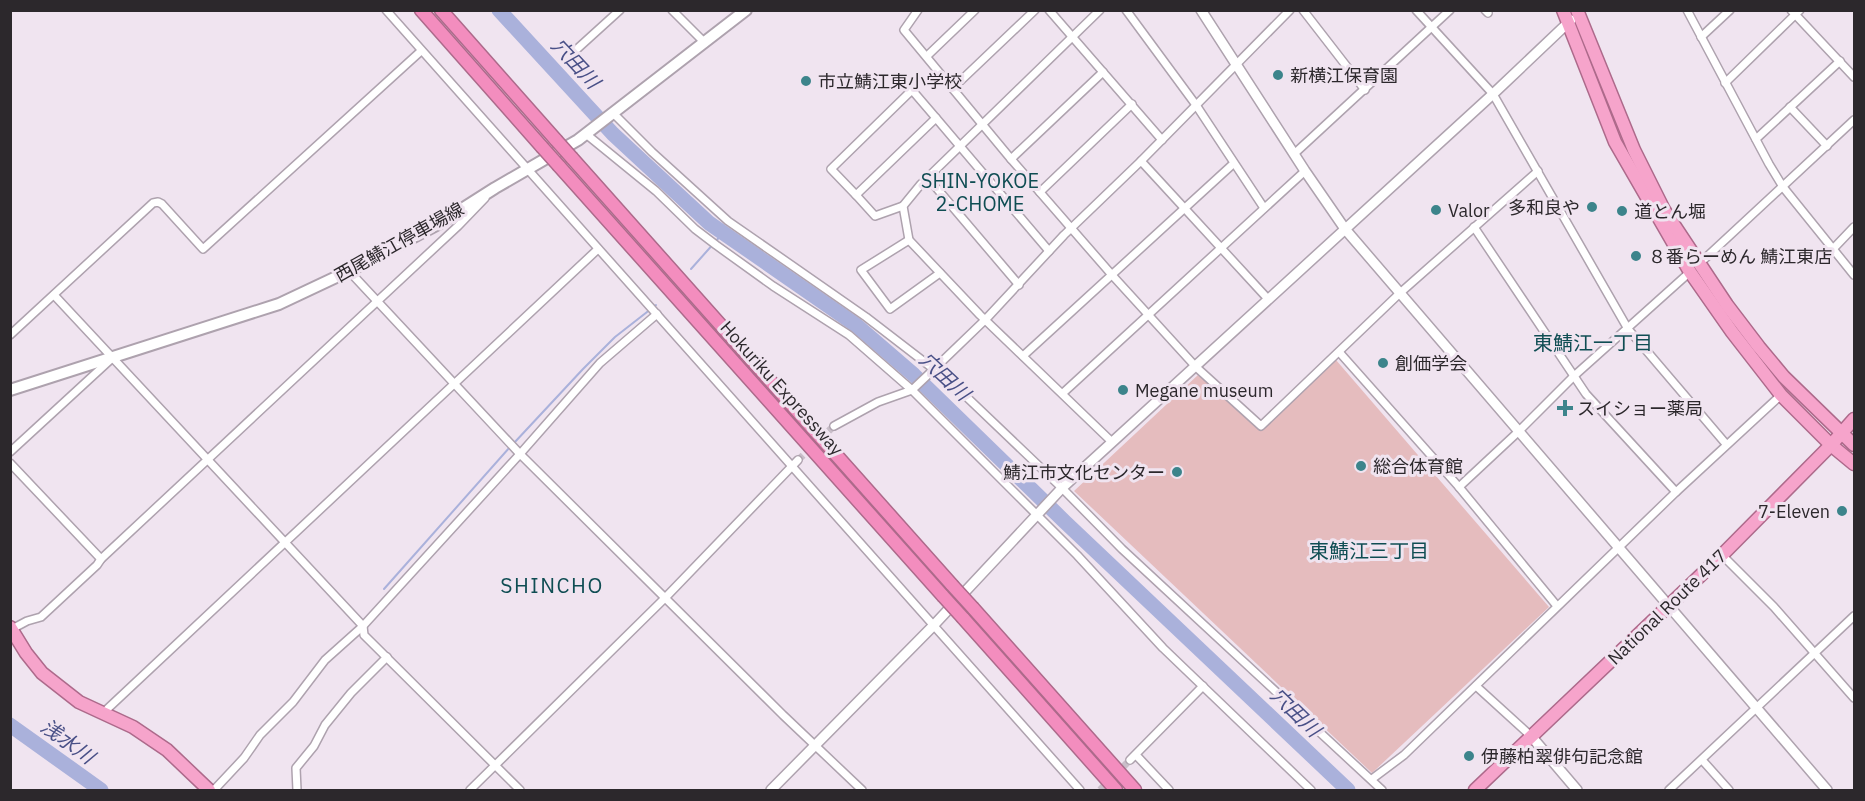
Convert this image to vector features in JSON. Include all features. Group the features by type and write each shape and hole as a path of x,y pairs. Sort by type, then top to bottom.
{"highway":[{"name":"Hokuriku Expressway","path":"421,10 1116,790"},
{"name":"Hokuriku Expressway","path":"441,10 1135,790"},
{"path":"1563,10 1615,142 1732,332 1781,395 1831,445 1854,464"},
{"path":"1579,12 1634,150 1694,268 1784,378 1854,445"},
{"name":"National Route 417","path":"1476,790 1722,555 1854,419"},
{"path":"11,628 26,653 42,673 79,702 133,727 167,750 209,790"}],"main road":[{"name":"西尾鯖江停車場線","path":"10,390 279,304 349,271 440,223 590,132 746,10"}],"street":[{"path":"386,10 1080,790"},
{"path":"577,49 620,10"},
{"path":"672,10 705,44"},
{"path":"918,10 904,30 1011,159 1148,315 1196,367 1261,426 1340,353 1400,293 1538,171"},
{"path":"927,56 975,10"},
{"path":"953,88 1035,10"},
{"path":"1049,10 1162,140"},
{"path":"1049,251 961,147 912,90 831,169 875,216 903,206 928,178 961,147 1100,10"},
{"path":"1126,10 1196,105 1264,208"},
{"path":"1201,10 1345,230 1827,790"},
{"path":"834,426 878,402 913,388 932,371 1290,10"},
{"path":"1303,10 1365,90"},
{"path":"1416,10 1493,94 1628,329 1726,444"},
{"path":"1294,154 1450,10"},
{"path":"1687,10 1783,187 1854,275"},
{"path":"1701,37 1730,10"},
{"path":"771,790 933,626 1062,488 1493,94 1579,12"},
{"path":"1725,83 1795,12 1854,77"},
{"path":"10,335 153,202 162,204 203,249 421,51"},
{"path":"1756,139 1840,61"},
{"path":"1011,159 1103,72"},
{"path":"1040,192 1131,104"},
{"path":"1790,107 1827,146"},
{"path":"612,114 728,220 866,317 932,371 953,384 1062,488 1130,557 1382,790"},
{"path":"856,195 936,118"},
{"path":"1459,487 1574,376 1854,120"},
{"path":"590,132 709,239 773,286 849,335 913,388 1077,555 1163,648 1311,790"},
{"path":"1141,161 1268,299"},
{"path":"1023,356 1233,164"},
{"path":"1063,393 1305,171"},
{"path":"928,178 1018,285"},
{"path":"11,628 41,617 378,302 495,188"},
{"path":"903,206 909,240 1023,356 1112,442"},
{"path":"1474,227 1586,394 1676,492"},
{"path":"1833,249 1854,227"},
{"path":"909,240 859,268 890,309 940,273"},
{"path":"103,713 598,249"},
{"path":"349,271 520,454 862,790"},
{"path":"54,295 363,626 364,634 520,790"},
{"path":"214,790 244,758 260,735 293,702 325,660 363,626 600,363 657,314"},
{"path":"1340,353 1459,487 1557,606"},
{"path":"10,452 113,357"},
{"path":"1372,780 1404,755 1726,444 1781,395"},
{"path":"470,790 665,598 798,460"},
{"path":"10,464 101,559"},
{"path":"1722,555 1815,652 1854,698"},
{"path":"1670,790 1854,616"},
{"path":"297,790 296,768 314,747 325,725 351,693 387,657"},
{"path":"1168,790 1133,757 1203,686"},
{"path":"1476,686 1531,736 1577,790"},
{"path":"1703,761 1729,790"}],"shaded area":[{"path":"1336,360 1549,607 1372,773 1074,491 1198,375 1259,429"}],"waterway":[{"name":"穴田川","path":"499,10 613,134 709,223 856,325 914,375 1065,522 1348,790"},
{"path":"691,269 723,233"},
{"path":"514,443 615,337 656,305"},
{"path":"384,589 510,447"},
{"name":"浅水川","path":"10,725 101,790"}],"tunnel":[{"path":"798,460 834,426"},
{"path":"1100,790 1130,760"}],"place":[{"name":"新横江保育園","path":"1278,75"},
{"name":"市立鯖江東小学校","path":"806,81"},
{"name":"多和良や","path":"1592,207"},
{"name":"Valor","path":"1436,210"},
{"name":"道とん堀","path":"1622,211"},
{"name":"８番らーめん 鯖江東店","path":"1636,256"},
{"name":"創価学会","path":"1383,363"},
{"name":"Megane museum","path":"1123,390"},
{"name":"スイショー薬局","path":"1565,408"},
{"name":"総合体育館","path":"1361,466"},
{"name":"鯖江市文化センター","path":"1177,472"},
{"name":"7-Eleven","path":"1842,511"},
{"name":"伊藤柏翠俳句記念館","path":"1469,756"}],"district":[{"name":"SHIN-YOKOE 2-CHOME","path":"980,192"},
{"name":"東鯖江一丁目","path":"1593,342"},
{"name":"東鯖江三丁目","path":"1369,550"},
{"name":"SHINCHO","path":"552,585"}]}
